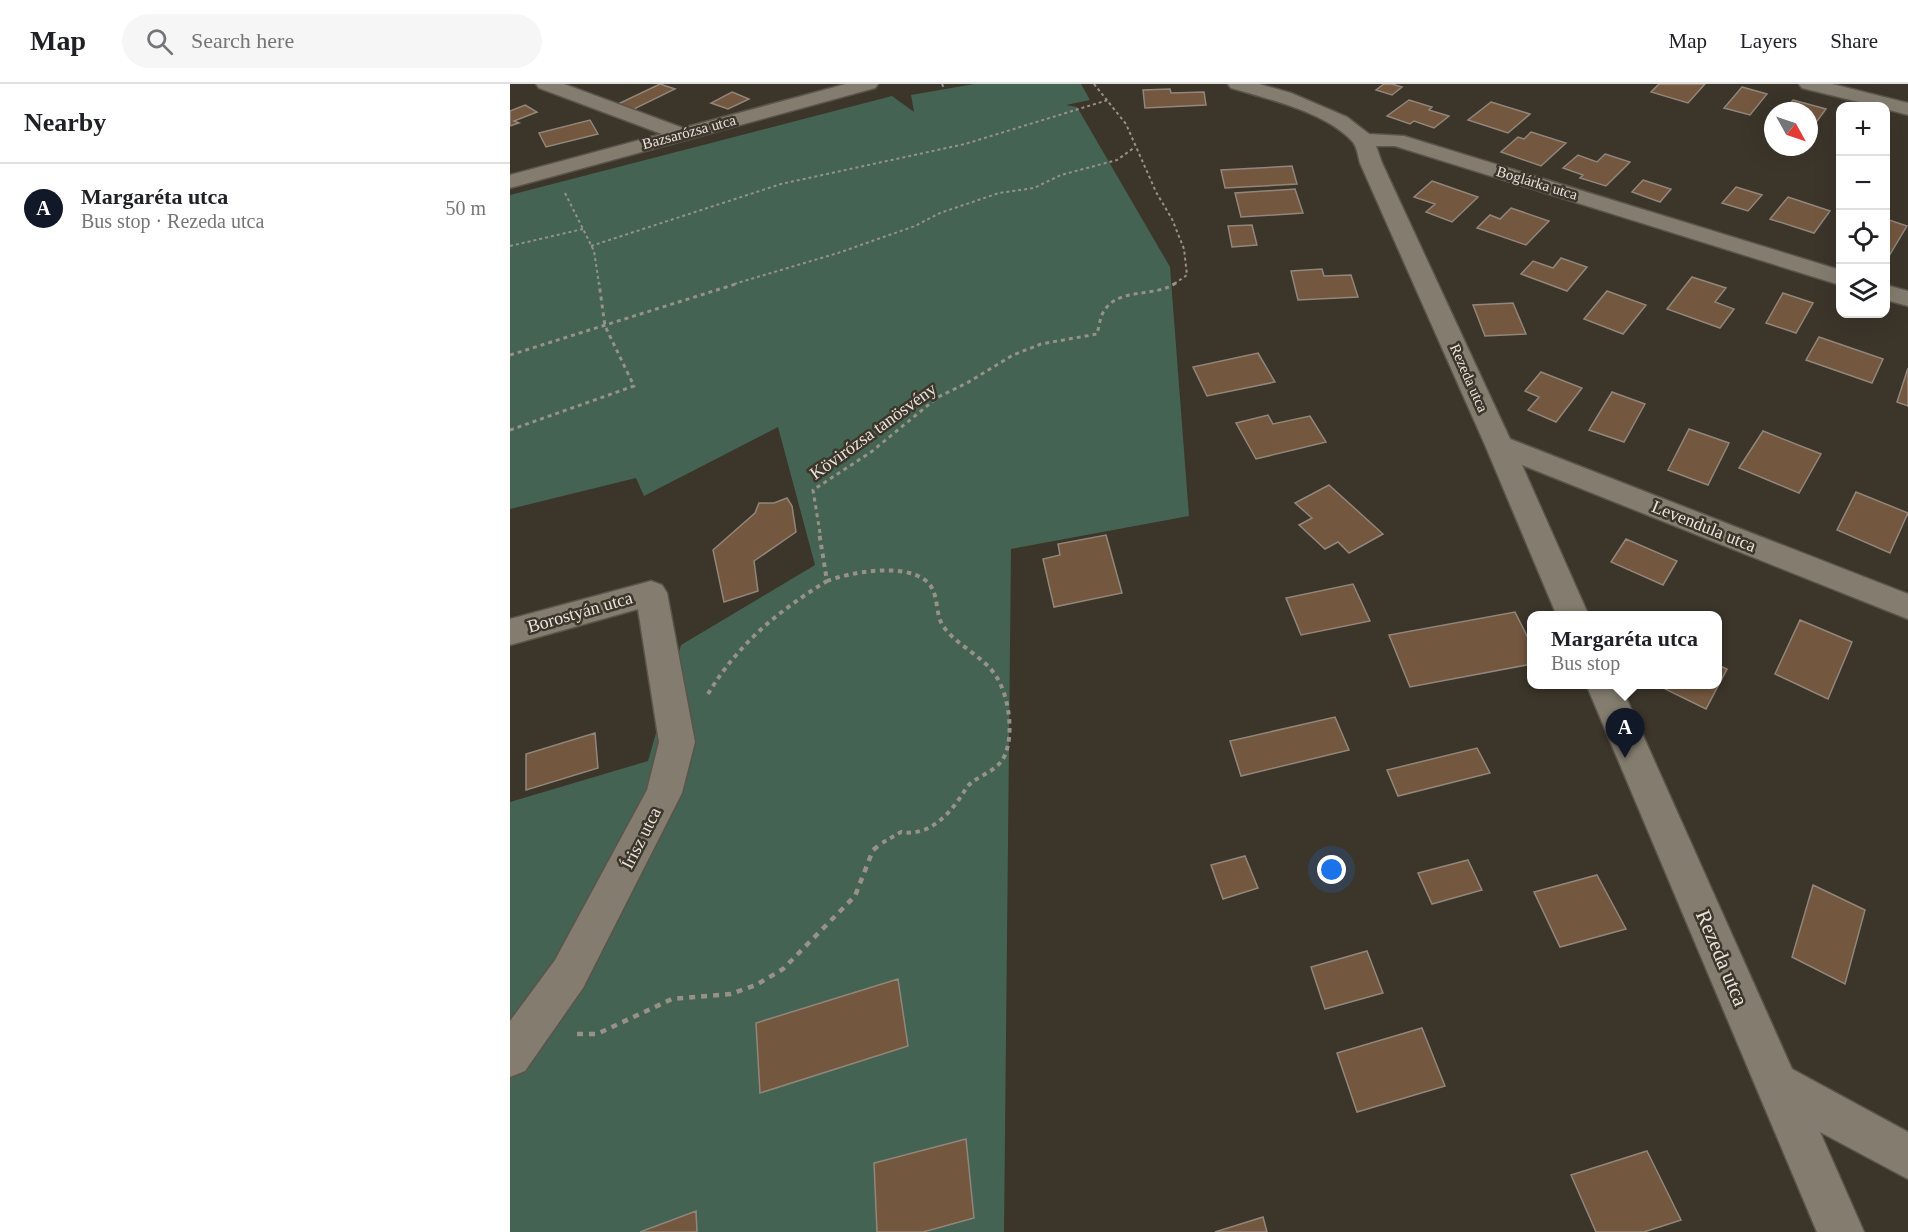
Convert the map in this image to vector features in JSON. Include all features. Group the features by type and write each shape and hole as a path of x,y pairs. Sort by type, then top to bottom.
{"street":[{"path":"546,84 680,134"},
{"name":"Bazsarózsa utca","path":"510,182 868,84"},
{"path":"1238,84 1284,97 1340,121 1364,140"},
{"path":"1809,84 1908,109"},
{"name":"Boglárka utca","path":"1364,140 1397,140 1836,277"},
{"name":"Rezeda utca","path":"1364,140 1371,163 1572,611"},
{"path":"1890,293 1908,299"},
{"name":"Levendula utca","path":"1499,445 1908,607"},
{"name":"Írisz utca","path":"518,1045 569,974 664,793 677,742 651,593"},
{"name":"Borostyán utca","path":"510,632 651,593"},
{"name":"Rezeda utca","path":"1606,689 1841,1232"},
{"path":"1777,1084 1908,1157"}],"path":[{"path":"942,84 944,88"},
{"name":"Kövirózsa tanösvény","path":"827,581 813,490 871,452 938,397 1028,348 1097,334 1103,312 1113,301 1128,295 1165,290 1187,275 1184,249 1172,219 1156,192 1126,124 1094,84"},
{"path":"591,246 781,184 965,144 1108,100"},
{"path":"510,356 636,314 838,253 915,226 940,213 999,193 1034,188 1061,175 1117,160 1135,147"},
{"path":"510,430 634,386 604,326 594,251 553,170"},
{"path":"510,246 583,229"},
{"path":"518,1045 597,1034 672,999 731,994 756,985 783,969 855,896 873,850 885,840 901,832 912,834 937,823 952,812 968,786 993,771 1005,755 1011,716 996,676 942,625 933,590 925,580 909,573 882,571 847,574 827,581 787,605 754,633 718,676 694,721 677,742"}],"green space":[{"path":"974,84 1081,84 1090,100 1066,105 1077,107 1170,267 1189,516 1011,549 1004,1232 510,1232 510,802 648,761 681,645 815,565 778,427 644,496 636,478 510,509 510,195 892,96 914,112 911,95"}],"building":[{"path":"660,84 675,89 632,110 618,104"},
{"path":"1384,84 1402,87 1392,95 1376,90"},
{"path":"1659,84 1705,84 1688,103 1651,92"},
{"path":"1742,87 1767,94 1750,115 1724,108"},
{"path":"1170,89 1171,93 1204,92 1206,105 1145,108 1143,90"},
{"path":"732,92 749,99 728,109 711,103"},
{"path":"1409,100 1432,107 1429,110 1449,116 1434,128 1414,121 1410,124 1387,116"},
{"path":"1491,102 1530,114 1508,133 1468,120"},
{"path":"525,105 537,112 514,121 519,123 510,126 510,111"},
{"path":"1818,107 1826,109 1818,120"},
{"path":"590,120 598,134 546,147 539,133"},
{"path":"1531,132 1566,143 1541,166 1501,152 1518,137 1524,139"},
{"path":"1605,154 1630,162 1606,186 1580,178 1583,175 1563,168 1578,155 1597,162"},
{"path":"1292,166 1297,184 1225,188 1221,170"},
{"path":"1643,180 1671,189 1660,202 1632,192"},
{"path":"1432,181 1478,197 1452,222 1426,212 1435,204 1414,197"},
{"path":"1736,187 1762,195 1748,211 1722,203"},
{"path":"1295,189 1303,213 1241,217 1235,193"},
{"path":"1788,197 1830,211 1814,233 1770,219"},
{"path":"1511,208 1549,221 1526,245 1477,228 1490,215 1500,219"},
{"path":"1890,220 1907,226 1890,254"},
{"path":"1252,225 1257,245 1232,247 1228,226"},
{"path":"1561,258 1587,267 1567,291 1521,274 1533,261 1553,268"},
{"path":"1322,269 1324,276 1351,275 1358,297 1298,300 1291,271"},
{"path":"1692,277 1726,288 1715,302 1734,309 1720,328 1667,309"},
{"path":"1607,291 1646,305 1623,334 1584,319"},
{"path":"1783,293 1813,303 1796,333 1766,323"},
{"path":"1513,303 1526,334 1485,336 1473,305"},
{"path":"1819,337 1883,359 1872,383 1806,360"},
{"path":"1258,353 1275,382 1207,396 1193,367"},
{"path":"1908,368 1908,406 1897,402"},
{"path":"1541,372 1582,388 1556,422 1528,410 1539,397 1525,391"},
{"path":"1612,392 1645,404 1624,442 1589,430"},
{"path":"1268,415 1273,424 1310,416 1326,442 1256,459 1236,423"},
{"path":"1689,429 1729,443 1708,485 1668,470"},
{"path":"1763,431 1821,454 1799,493 1739,468"},
{"path":"1329,485 1383,534 1349,553 1338,542 1325,549 1299,525 1312,518 1295,503"},
{"path":"1856,492 1908,513 1890,553 1837,530"},
{"path":"787,498 792,506 796,532 754,561 758,591 724,602 713,550 755,513 759,503 774,503"},
{"path":"1106,535 1122,593 1054,607 1043,559 1060,555 1058,544"},
{"path":"1626,539 1677,561 1663,585 1611,562"},
{"path":"1353,584 1370,621 1301,635 1286,598"},
{"path":"1515,612 1527,636 1527,665 1410,687 1389,635"},
{"path":"1800,620 1852,642 1828,699 1775,674"},
{"path":"1722,667 1727,669 1722,679"},
{"path":"1665,689 1716,689 1706,709"},
{"path":"1335,717 1349,750 1241,776 1230,741"},
{"path":"595,733 598,768 526,790 526,754"},
{"path":"1477,748 1490,773 1398,796 1387,770"},
{"path":"1245,856 1258,888 1223,899 1211,865"},
{"path":"1468,860 1482,890 1432,904 1418,873"},
{"path":"1597,875 1626,929 1560,947 1534,892"},
{"path":"1813,885 1865,910 1845,984 1792,957"},
{"path":"1367,951 1383,993 1325,1009 1311,967"},
{"path":"898,979 908,1046 760,1093 756,1023"},
{"path":"1422,1028 1445,1086 1357,1112 1337,1053"},
{"path":"966,1139 974,1218 923,1232 877,1232 874,1163"},
{"path":"1647,1151 1681,1220 1644,1232 1596,1232 1571,1175"},
{"path":"696,1211 697,1232 640,1232"},
{"path":"1263,1217 1267,1232 1215,1232"}],"place":[{"name":"Margaréta utca","path":"1625,758"}]}
